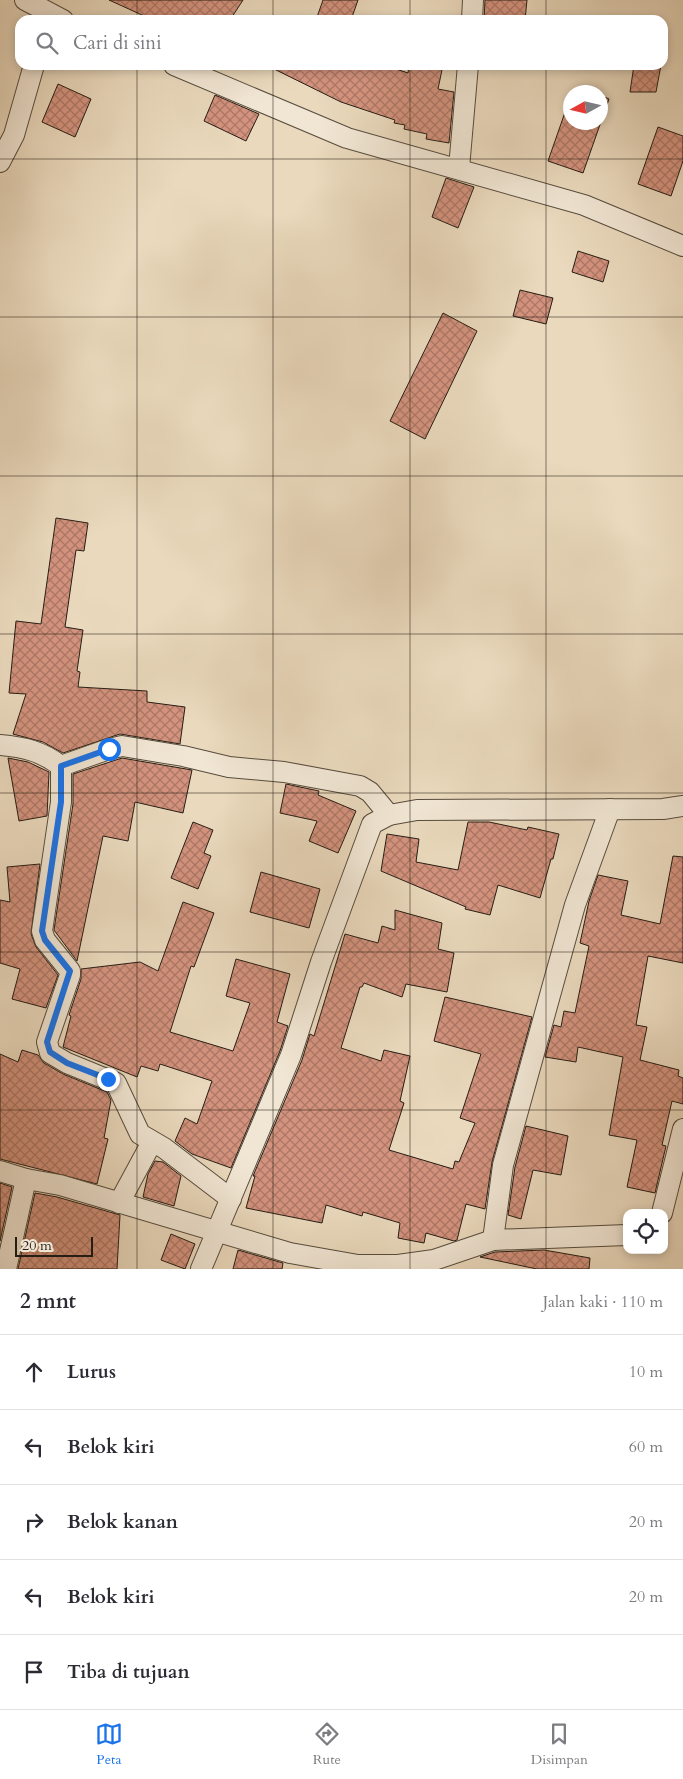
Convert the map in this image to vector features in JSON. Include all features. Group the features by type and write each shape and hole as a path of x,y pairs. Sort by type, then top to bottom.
{"street":[{"path":"25,0 48,15"},
{"path":"472,15 473,0"},
{"path":"0,162 14,135 33,70"},
{"path":"186,70 347,138 584,204 683,246"},
{"path":"459,168 468,70"},
{"path":"0,745 27,747 49,756 61,766"},
{"path":"61,766 122,746 183,756 229,767 284,772 360,786 370,792 389,815"},
{"path":"61,766 61,802 42,931 45,940 70,971 70,975 47,1042 48,1047 50,1052 67,1063 116,1083 120,1088 135,1127 146,1139 164,1148 231,1199"},
{"path":"201,1269 292,1055 321,962 372,824 389,815 433,810 610,809 683,806"},
{"path":"493,1240 503,1165 575,905 610,809"},
{"path":"663,1209 683,1129"},
{"path":"119,1203 152,1142"},
{"path":"0,1171 26,1179 60,1185 216,1233 338,1265 398,1266 434,1260 493,1240 623,1235"},
{"path":"6,1269 26,1179"}],"building":[{"path":"109,0 243,0 233,15 142,15"},
{"path":"323,0 358,0 353,15 318,15"},
{"path":"485,0 527,0 526,15 484,15"},
{"path":"276,70 399,70 408,73 408,70 442,70 438,89 454,92 449,143 426,139 427,134 404,129 405,125 394,123 395,120 341,102"},
{"path":"633,70 660,70 656,92 630,92"},
{"path":"58,84 91,99 75,137 42,122"},
{"path":"215,95 259,114 246,141 204,121"},
{"path":"563,118 563,130 598,130 583,173 548,161"},
{"path":"658,127 683,136 683,161 671,196 638,184"},
{"path":"446,178 474,187 458,228 432,217"},
{"path":"578,251 609,261 603,282 572,272"},
{"path":"520,290 553,298 546,324 513,316"},
{"path":"443,313 477,331 425,439 390,421"},
{"path":"56,518 88,523 84,551 76,550 65,627 83,630 77,671 80,672 78,687 147,691 147,702 185,707 180,744 120,734 63,753 43,742 13,734 26,694 9,693 16,621 41,624"},
{"path":"8,758 28,762 49,772 47,816 19,821"},
{"path":"122,758 192,770 183,813 135,802 128,841 103,836 77,961 54,930 73,804 73,774"},
{"path":"286,784 319,791 318,795 356,811 338,853 309,841 317,821 280,813"},
{"path":"193,822 213,830 204,853 211,856 198,889 171,878"},
{"path":"468,822 489,822 527,830 528,827 559,834 540,898 498,885 490,915 465,909 466,907 381,871 387,834 419,839 416,862 458,870"},
{"path":"673,856 683,857 683,963 648,956 636,1025 647,1027 640,1060 679,1070 678,1076 683,1078 683,1104 672,1101 662,1145 666,1146 655,1193 627,1187 637,1140 609,1135 623,1057 578,1047 576,1062 545,1057 554,1025 561,1027 564,1011 575,1013 589,946 580,943 589,901 598,875 628,881 621,915 660,924"},
{"path":"40,864 31,934 36,947 58,975 46,1008 12,999 20,969 0,963 0,900 10,902 7,867"},
{"path":"261,872 320,889 309,928 250,912"},
{"path":"183,902 214,913 194,967 191,966 170,1032 233,1051 250,1003 226,996 236,959 290,974 277,1022 288,1026 280,1051 231,1168 192,1154 175,1141 185,1118 197,1124 212,1081 160,1064 158,1071 141,1066 137,1077 63,1047 71,1016 69,1015 81,979 81,969 140,962 158,971"},
{"path":"395,910 442,923 438,949 454,953 447,992 406,984 402,997 364,983 360,987 341,1048 381,1061 384,1050 410,1056 400,1101 404,1103 389,1150 453,1169 455,1161 459,1162 475,1123 460,1118 481,1054 434,1041 445,997 532,1017 492,1162 485,1209 466,1204 457,1240 454,1241 426,1233 424,1243 398,1238 400,1223 363,1212 362,1216 326,1205 322,1223 246,1208 255,1176 253,1176 302,1060 310,1034 314,1036 345,934 378,943 382,926 395,930"},
{"path":"22,1050 38,1055 44,1063 63,1074 107,1092 111,1100 104,1138 108,1139 97,1184 0,1159 0,1054 18,1062"},
{"path":"526,1126 568,1136 561,1175 533,1170 521,1219 508,1215 515,1167"},
{"path":"155,1161 163,1162 181,1176 174,1206 143,1197 148,1174"},
{"path":"0,1183 12,1187 0,1241"},
{"path":"35,1193 57,1197 120,1215 117,1269 18,1269"},
{"path":"171,1234 195,1244 185,1269 161,1260"},
{"path":"238,1250 283,1263 282,1269 233,1269"},
{"path":"544,1250 590,1258 589,1269 537,1269 480,1257 495,1252"}],"route":[{"path":"108,1079 67,1063 50,1052 47,1042 70,971 45,940 42,931 61,802 61,766 109,749"}]}
